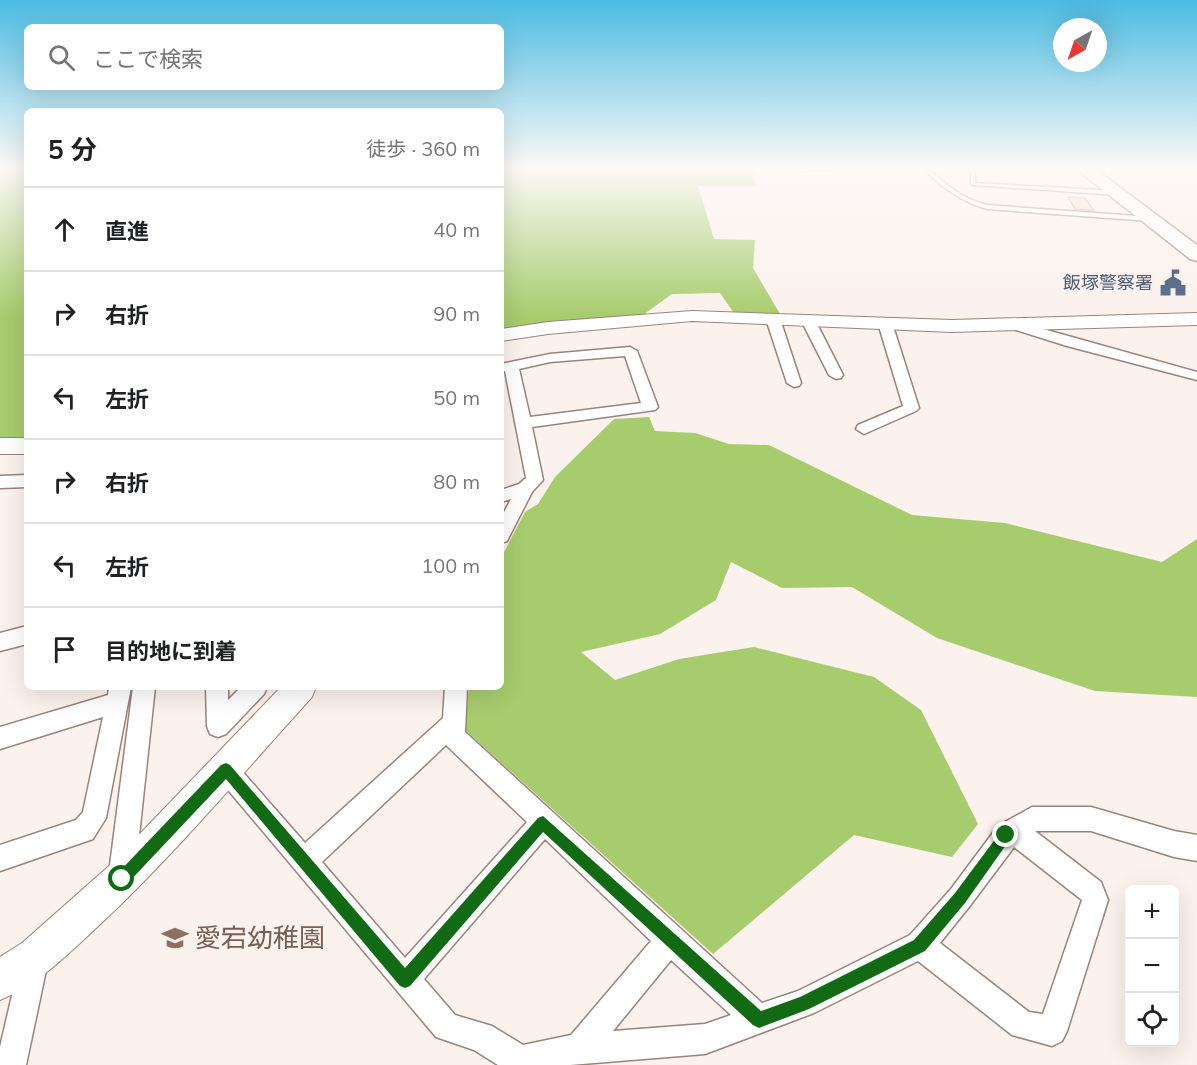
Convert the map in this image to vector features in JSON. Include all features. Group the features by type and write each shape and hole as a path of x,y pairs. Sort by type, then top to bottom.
{"highway":[{"path":"1152,219 1197,255"}],"street":[{"path":"504,335 548,328 692,316 1018,326 1197,319"},
{"path":"773,319 794,383"},
{"path":"808,320 836,375"},
{"path":"864,429 910,408 885,323"},
{"path":"1018,326 1072,343 1197,376"},
{"path":"504,495 525,488 535,480 525,423 506,366 550,358 630,351 650,407 525,423"},
{"path":"0,446 24,446"},
{"path":"0,482 24,481"},
{"path":"504,530 525,488"},
{"path":"0,642 24,636"},
{"path":"122,879 144,690"},
{"path":"217,690 218,726 253,690"},
{"path":"0,980 36,957 122,879 298,690"},
{"path":"456,690 453,736 670,940 759,1020"},
{"path":"0,738 118,695"},
{"path":"0,858 84,830 94,818 118,695"},
{"path":"305,861 453,724"},
{"path":"226,770 446,1027 481,1037 519,1063 579,1048 705,1039 804,1003 920,945 960,898 1006,835 1032,819 1091,819 1186,846 1197,862"},
{"path":"405,980 543,822"},
{"path":"920,945 1022,1025 1052,1032 1095,900 1092,891 1014,831"},
{"path":"579,1048 670,940"},
{"path":"11,1065 36,957"}],"lane":[{"path":"1134,218 1152,219"}],"green space":[{"path":"0,218 24,218 24,441 0,438"},
{"path":"504,218 708,218 714,239 755,240 753,268 780,314 734,313 720,293 672,294 640,317 504,332"},
{"path":"649,417 655,431 695,433 729,444 769,445 912,515 1005,523 1162,562 1197,539 1197,697 1095,691 937,638 852,587 782,588 731,562 716,600 660,634 581,652 615,680 679,659 754,647 874,677 921,710 978,824 952,857 854,835 713,954 465,730 469,690 504,690 504,552 525,512 538,504 555,477 614,419"}],"place":[{"name":"飯塚警察署","path":"1173,283"},
{"name":"愛宕幼稚園","path":"175,938"}],"route":[{"path":"122,879 226,770 405,980 543,822 759,1020 804,1003 920,945 960,898 1006,835"}]}
